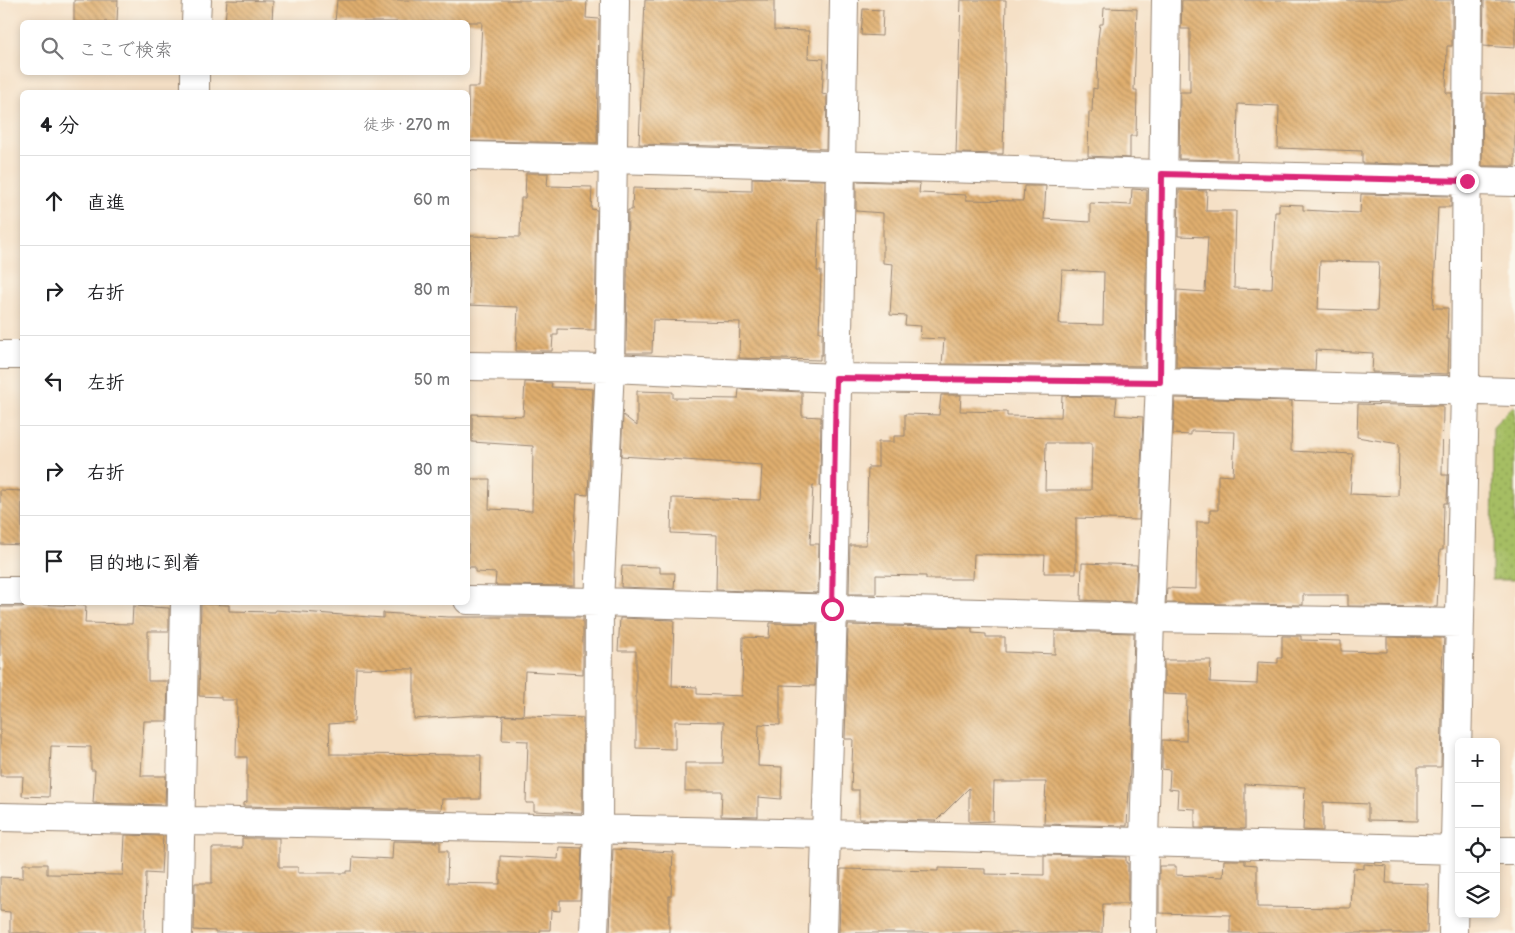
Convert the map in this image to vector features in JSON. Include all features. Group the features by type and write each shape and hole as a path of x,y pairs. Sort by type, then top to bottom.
{"street":[{"path":"196,20 197,0"},
{"path":"594,933 598,829 599,602 610,368 616,0"},
{"path":"824,933 844,0"},
{"path":"1143,933 1150,618 1160,382 1166,0"},
{"path":"1457,828 1465,391 1468,0"},
{"path":"195,75 195,90"},
{"path":"470,156 1515,182"},
{"path":"0,355 20,355"},
{"path":"470,366 610,368 836,378 1160,382 1515,392"},
{"path":"0,591 20,591"},
{"path":"470,600 1150,618 1460,623"},
{"path":"178,933 185,605"},
{"path":"0,817 827,834 1455,850"},
{"path":"1500,851 1515,851"},
{"path":"1453,933 1456,873"}],"green space":[{"path":"1512,407 1515,407 1515,580 1492,580 1493,426"}],"building":[{"path":"74,0 118,0 117,20 74,20"},
{"path":"227,0 273,1 272,20 225,20"},
{"path":"337,0 587,0 586,18 599,19 597,143 470,141 470,90 468,90 468,87 479,87 482,22 470,22 470,20 335,20"},
{"path":"645,0 774,0 774,30 809,31 808,58 824,59 822,94 827,95 826,149 639,144"},
{"path":"961,0 1006,0 1003,154 956,153"},
{"path":"1182,0 1452,0 1452,46 1447,46 1446,93 1452,93 1451,165 1362,163 1362,151 1278,148 1279,106 1238,104 1237,160 1179,159 1180,92 1190,92 1190,29 1181,29"},
{"path":"1484,0 1515,0 1515,48 1483,46"},
{"path":"1104,8 1137,9 1134,90 1137,90 1136,136 1130,136 1130,158 1088,156 1089,112 1092,112 1093,88 1097,89 1098,39 1100,24 1103,24"},
{"path":"863,9 883,10 882,36 861,35"},
{"path":"1483,93 1515,94 1515,166 1482,166"},
{"path":"526,173 548,173 547,186 592,187 591,209 597,210 595,330 558,329 558,335 553,335 552,351 516,351 518,307 470,305 470,236 520,237 521,198 525,198"},
{"path":"752,178 825,180 824,219 819,219 817,271 821,271 819,332 822,332 822,355 820,355 820,360 739,358 740,322 653,320 652,353 626,353 628,210 632,210 633,188 752,191"},
{"path":"856,181 920,183 919,193 966,195 966,200 1023,201 1024,186 1046,186 1044,219 1090,222 1090,203 1131,205 1132,189 1147,190 1145,366 942,364 944,339 920,338 921,326 905,325 906,316 890,315 893,264 883,263 883,213 856,211","holes":["1062,270 1104,272 1103,325 1059,323"]},
{"path":"1179,190 1207,191 1206,211 1236,211 1234,288 1272,289 1275,212 1279,212 1279,204 1303,205 1303,210 1360,213 1361,194 1451,196 1451,207 1438,207 1433,308 1448,308 1448,374 1372,372 1373,353 1316,350 1315,371 1176,367 1177,290 1205,292 1208,237 1178,236","holes":["1320,261 1379,262 1377,311 1318,309"]},
{"path":"525,382 552,383 551,387 593,389 588,495 577,494 574,551 575,586 495,585 496,573 475,572 475,567 470,567 470,479 490,479 489,509 532,511 533,446 472,442 472,414 523,416"},
{"path":"739,389 802,392 802,416 821,417 820,486 813,485 810,544 819,544 818,593 716,590 717,535 671,533 672,498 760,500 762,465 621,456 623,415 637,426 637,391 673,392 673,398 738,399"},
{"path":"941,395 961,395 960,411 1007,412 1007,416 1061,417 1062,396 1117,397 1115,415 1143,417 1139,520 1076,518 1076,573 1044,573 1045,555 974,554 973,579 926,579 926,576 876,575 876,594 849,594 850,545 866,545 868,467 878,467 878,442 894,442 894,436 905,436 905,414 939,415","holes":["1046,443 1092,443 1091,490 1045,490"]},
{"path":"1175,398 1292,401 1291,451 1353,454 1350,494 1398,496 1399,444 1357,437 1358,404 1443,406 1442,475 1448,475 1447,503 1444,503 1443,550 1440,550 1437,607 1348,606 1348,595 1303,595 1303,605 1166,603 1167,588 1196,589 1197,522 1210,522 1210,510 1218,510 1218,475 1233,476 1235,432 1191,431 1191,435 1173,434"},
{"path":"0,490 20,491 20,545 0,544"},
{"path":"1082,563 1137,565 1135,602 1081,600"},
{"path":"622,566 660,567 660,573 675,573 674,589 621,587"},
{"path":"27,605 86,606 85,623 132,624 133,606 169,608 169,631 148,631 148,681 168,681 167,721 144,721 141,776 166,776 165,805 93,803 95,770 91,770 91,747 51,746 49,797 22,796 23,776 0,776 0,607 22,607"},
{"path":"201,605 229,605 229,611 275,612 275,610 383,618 383,613 448,617 583,617 583,674 525,671 523,716 476,715 414,719 414,669 356,668 354,722 329,724 330,754 481,755 480,799 442,799 441,810 243,806 243,803 247,802 247,757 236,757 237,700 221,700 221,697 199,696"},
{"path":"620,618 674,620 672,686 697,687 697,694 742,696 743,637 769,638 770,623 817,624 815,686 780,685 780,725 759,724 758,766 782,767 781,799 758,797 758,817 721,816 722,791 685,791 685,763 723,763 724,722 675,721 675,749 636,748 636,651 618,651"},
{"path":"848,625 972,628 972,633 986,634 986,637 1005,637 1005,652 1055,654 1055,631 1134,633 1127,826 1044,824 1046,782 994,782 993,821 969,822 969,788 936,821 859,819 859,790 851,790 853,739 845,739"},
{"path":"1282,636 1301,636 1301,640 1341,641 1341,651 1387,652 1387,637 1444,638 1441,767 1418,767 1418,821 1368,820 1368,804 1323,802 1323,831 1303,830 1305,787 1245,784 1245,829 1195,828 1195,809 1177,808 1178,790 1169,789 1170,770 1162,769 1162,740 1186,741 1187,695 1164,694 1164,660 1211,660 1210,682 1257,684 1258,662 1278,663 1278,658 1282,658"},
{"path":"503,715 583,718 582,813 534,811 534,803 526,803 528,741 502,740"},
{"path":"125,835 163,836 161,874 146,873 145,933 10,933 10,912 0,911 0,877 23,878 23,864 47,864 47,874 123,875"},
{"path":"242,838 279,838 279,867 298,867 298,873 347,873 347,871 352,871 353,857 392,859 393,841 440,842 440,851 448,851 447,883 500,884 500,856 558,859 559,847 582,848 580,900 560,900 560,911 551,910 550,930 540,930 540,933 215,933 215,931 194,930 195,883 212,883 212,848 242,848"},
{"path":"613,849 673,852 671,896 669,896 669,933 610,933"},
{"path":"1044,855 1126,857 1126,863 1128,863 1128,904 1103,904 1102,933 839,933 841,869 938,871 938,868 985,869 985,874 1044,875"},
{"path":"1224,860 1245,860 1245,864 1257,865 1257,907 1351,908 1353,868 1364,869 1364,864 1387,866 1386,883 1428,884 1427,933 1230,933 1230,915 1159,913 1159,866 1176,866 1176,875 1223,877"}],"route":[{"path":"832,609 836,378 1160,382 1162,174 1467,181"}]}
